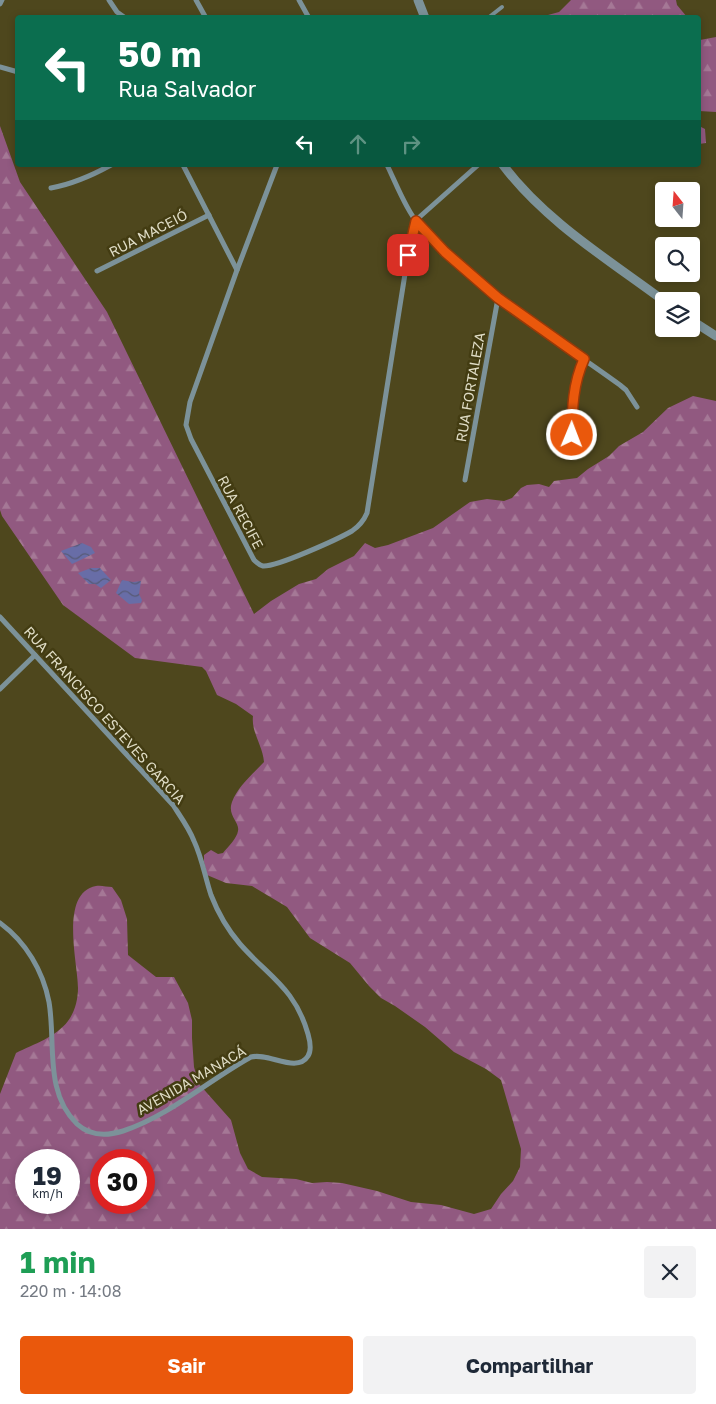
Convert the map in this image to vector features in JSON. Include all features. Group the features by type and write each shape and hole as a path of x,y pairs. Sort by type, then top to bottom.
{"street":[{"path":"0,4 2,0"},
{"path":"109,0 121,15"},
{"path":"196,0 204,15"},
{"path":"299,0 307,15"},
{"path":"418,0 424,15"},
{"path":"0,67 15,71"},
{"path":"51,188 88,178 107,167"},
{"path":"183,167 237,270"},
{"name":"RUA RECIFE","path":"276,167 190,402 186,425 191,440 254,560 258,564 266,566 274,564 352,531 364,519 367,513 408,255 416,221"},
{"path":"388,167 416,221 445,252 498,298 626,390 637,407"},
{"path":"416,221 476,167"},
{"path":"504,167 514,180 558,222 655,294"},
{"name":"RUA MACEIÓ","path":"97,271 209,215"},
{"name":"RUA FORTALEZA","path":"466,480 498,298"},
{"path":"700,326 716,336"},
{"path":"572,435 574,389 584,359"},
{"name":"RUA FRANCISCO ESTEVES GARCIA","path":"0,617 173,805 194,840 218,912 236,939 282,985 297,1007"},
{"path":"0,689 35,655"},
{"name":"AVENIDA MANACÁ","path":"0,923 29,953 38,969 49,1001 54,1075 57,1091 63,1106 69,1116 80,1126 87,1131 97,1134 124,1131 150,1119 251,1057 260,1056 294,1064 305,1060 310,1052 310,1046 305,1024 297,1007"}],"lane":[{"path":"492,15 502,7"}],"green space":[{"path":"571,0 676,0 677,5 685,15 548,15 559,12"},
{"path":"716,37 716,112 701,111 701,40"},
{"path":"0,126 20,182 107,312 254,614 299,584 316,579 328,569 354,556 365,543 375,548 388,545 433,528 470,502 487,499 504,501 512,498 521,488 527,485 539,484 549,487 554,481 577,478 609,456 619,446 643,432 668,408 693,396 716,401 716,1229 0,1229 0,1094 16,1053 44,1040 63,1027 73,1014 78,988 73,930 74,915 78,901 85,891 96,886 112,887 121,900 127,919 128,955 156,977 174,977 188,1003 192,1020 194,1067 199,1084 231,1120 240,1153 248,1169 262,1177 296,1179 312,1183 342,1183 377,1191 411,1202 441,1205 474,1214 491,1209 513,1181 520,1167 521,1149 501,1080 486,1069 454,1052 425,1027 381,998 350,963 310,938 287,907 252,886 226,883 207,875 204,855 211,850 218,854 223,853 234,839 238,828 231,811 232,802 242,785 264,762 254,728 253,716 236,704 217,695 206,671 202,667 135,658 63,605 2,516 0,510"},
{"path":"701,127 705,129 706,143 701,144"}],"water":[{"path":"82,543 91,547 95,553 72,564 61,551"},
{"path":"91,568 100,568 111,580 101,588 95,584 89,584 78,573"},
{"path":"122,580 141,581 139,594 142,600 141,603 129,604 116,593"}],"route":[{"path":"408,255 416,221 445,252 498,298 584,359 574,389 572,435"}]}
